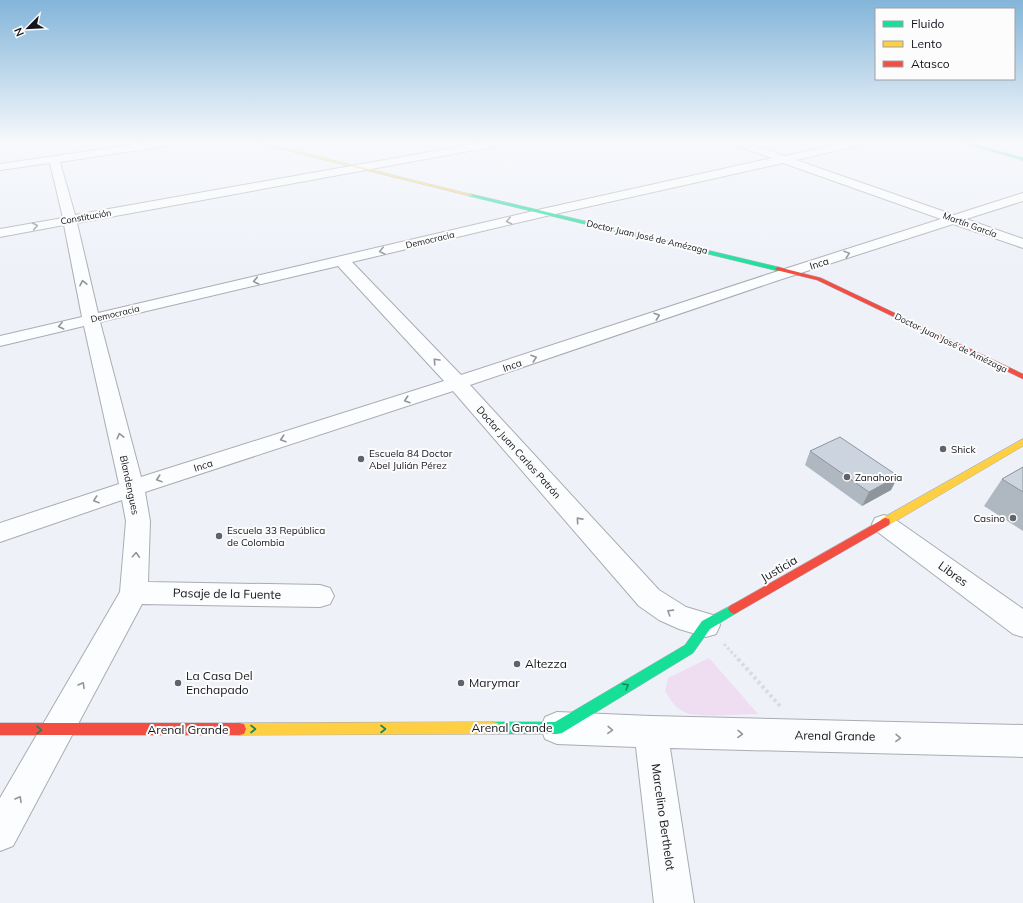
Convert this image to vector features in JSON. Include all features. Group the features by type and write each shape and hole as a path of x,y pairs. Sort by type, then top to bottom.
{"street":[{"name":"Blandengues","path":"0,833 134,592 138,521 132,488 91,320 70,220 61,184"},
{"name":"Constitución","path":"0,233 270,184"},
{"name":"Doctor Juan José de Amézaga","path":"425,184 819,279 1023,377"},
{"name":"Democracia","path":"0,341 542,213 671,184"},
{"name":"Martín García","path":"855,184 1023,244"},
{"name":"Inca","path":"0,533 132,488 1023,197"},
{"name":"Doctor Juan Carlos Patrón","path":"342,261 457,383 649,598 670,614 686,621 706,625"},
{"name":"Justicia","path":"557,728 689,649 706,625 884,524 1023,442"},
{"name":"Libres","path":"884,524 1023,625"},
{"name":"Pasaje de la Fuente","path":"134,592 320,596"},
{"name":"Arenal Grande","path":"0,729 557,728 651,732 1023,741"},
{"name":"Marcelino Berthelot","path":"651,732 674,903"}],"path":[{"path":"706,625 807,736"}],"shaded area":[{"path":"709,658 758,714 712,716 693,714 682,711 674,704 665,691 668,678"}],"building":[{"path":"840,437 898,476 869,492 810,451"},
{"path":"1023,467 1023,492 1002,479"}],"traffic: fast":[{"path":"471,195 778,269"},
{"path":"493,728 557,728 689,649 706,625 734,609"}],"traffic: slow":[{"path":"427,184 471,195"},
{"path":"885,522 1023,442"},
{"path":"239,729 493,728"}],"traffic: jam":[{"path":"778,269 819,279 1023,377"},
{"path":"734,609 885,522"},
{"path":"0,729 239,729"}],"place":[{"name":"Shick","path":"943,449"},
{"name":"Escuela 84 Doctor Abel Julián Pérez","path":"361,459"},
{"name":"Zanahoria","path":"847,477"},
{"name":"Casino","path":"1013,518"},
{"name":"Escuela 33 República de Colombia","path":"219,536"},
{"name":"Altezza","path":"517,664"},
{"name":"La Casa Del Enchapado","path":"178,683"},
{"name":"Marymar","path":"461,683"}]}
